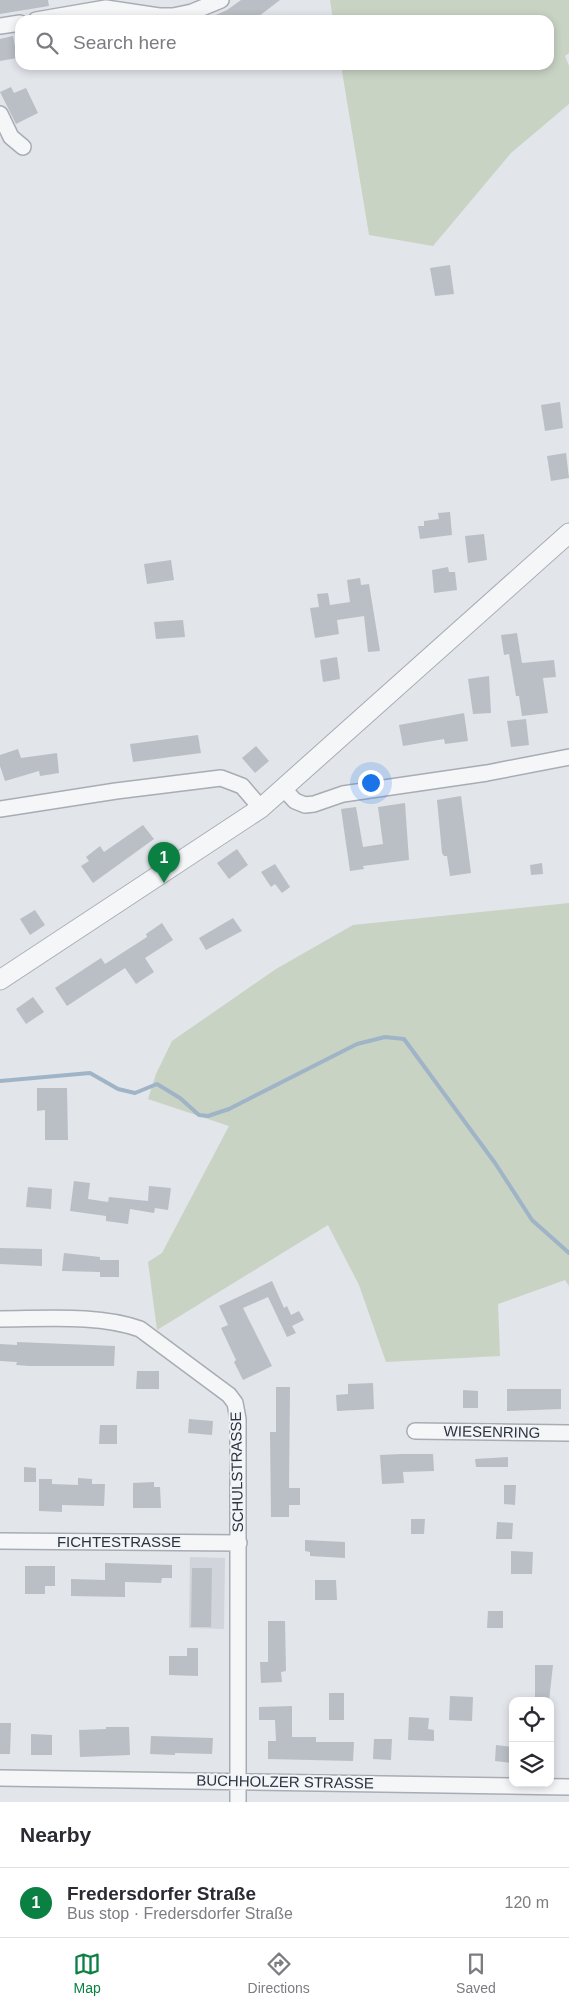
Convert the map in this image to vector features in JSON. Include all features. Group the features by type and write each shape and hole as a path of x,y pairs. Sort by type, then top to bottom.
{"street":[{"path":"178,15 192,12 221,0"},
{"path":"65,15 106,8 152,15"},
{"path":"0,26 15,24"},
{"path":"0,114 11,137 23,147"},
{"path":"0,980 261,808 569,533"},
{"path":"282,788 296,801 305,805 314,804 343,794 441,781 569,756"},
{"path":"0,809 116,791 221,778 242,786 261,808"},
{"name":"SCHULSTRASSE","path":"0,1318 110,1322 132,1326 147,1334 229,1395 235,1403 238,1419 239,1543 238,1802"},
{"name":"WIESENRING","path":"415,1431 569,1433"},
{"name":"FICHTESTRASSE","path":"0,1541 239,1543"},
{"name":"BUCHHOLZER STRASSE","path":"0,1778 569,1787"}],"shaded area":[{"path":"190,1557 225,1558 224,1629 189,1628"}],"green space":[{"path":"330,0 569,0 569,53 565,56 569,66 569,104 511,153 433,246 369,235 342,70 554,70 554,15 332,15"},
{"path":"569,903 569,1286 565,1280 498,1304 500,1356 386,1362 359,1285 328,1225 157,1330 148,1262 162,1253 229,1126 148,1099 156,1074 172,1041 276,969 353,925"}],"building":[{"path":"0,0 48,0 49,6 0,14"},
{"path":"241,0 280,0 260,15 216,15 227,10"},
{"path":"13,36 15,58 0,61 0,39"},
{"path":"11,87 14,93 26,88 38,113 16,124 0,92"},
{"path":"450,265 454,294 435,296 430,268"},
{"path":"560,402 563,428 545,431 541,405"},
{"path":"566,453 569,478 551,481 547,456"},
{"path":"450,512 452,535 420,539 418,526 424,526 424,521 439,519 438,513"},
{"path":"484,534 487,560 468,563 465,536"},
{"path":"171,560 174,580 147,584 144,564"},
{"path":"448,567 449,572 455,572 457,590 434,593 432,570"},
{"path":"360,578 361,585 369,584 380,651 368,652 364,616 337,620 339,634 315,638 310,608 319,607 317,594 328,593 330,605 350,602 347,580"},
{"path":"183,620 185,637 156,639 154,622"},
{"path":"517,633 522,663 554,660 556,677 543,678 548,713 522,716 519,696 516,696 509,654 504,655 501,635"},
{"path":"337,657 340,679 323,682 320,660"},
{"path":"489,676 491,713 473,714 468,679"},
{"path":"464,713 468,741 445,744 444,739 403,746 399,725"},
{"path":"526,719 529,745 511,747 507,721"},
{"path":"198,735 201,753 133,762 130,744"},
{"path":"256,746 269,761 255,773 242,758"},
{"path":"18,749 21,758 57,753 59,773 40,776 39,771 5,781 0,766 0,755"},
{"path":"461,796 471,873 450,876 447,856 444,856 442,853 437,800"},
{"path":"405,803 409,860 363,866 364,869 350,871 341,809 356,807 363,847 383,844 378,807"},
{"path":"143,825 154,839 93,883 81,866 89,861 86,857 100,846 104,852"},
{"path":"237,849 248,865 229,879 217,863"},
{"path":"542,863 543,874 531,875 530,865"},
{"path":"275,864 290,887 282,893 275,884 271,887 261,872"},
{"path":"35,910 45,925 30,935 20,919"},
{"path":"233,918 242,931 206,950 199,938"},
{"path":"162,923 173,940 145,958 154,972 136,984 125,968 67,1006 55,988 101,958 105,964 147,937 146,934"},
{"path":"33,997 44,1012 26,1024 16,1009"},
{"path":"37,1088 67,1088 68,1140 45,1140 45,1110 37,1111"},
{"path":"74,1181 90,1183 88,1199 108,1202 109,1197 148,1201 149,1186 171,1188 168,1210 155,1208 154,1213 130,1209 128,1224 106,1221 106,1216 70,1211"},
{"path":"28,1187 52,1189 51,1209 26,1207"},
{"path":"0,1248 42,1249 42,1266 0,1264"},
{"path":"64,1253 100,1257 100,1260 119,1260 119,1277 100,1277 100,1272 62,1271"},
{"path":"272,1281 284,1308 287,1306 291,1315 299,1311 304,1320 292,1326 296,1333 287,1337 268,1297 243,1308 272,1366 243,1380 221,1328 228,1325 219,1306"},
{"path":"17,1342 115,1346 114,1366 29,1366 16,1365 17,1362 0,1361 0,1344 17,1345"},
{"path":"137,1371 159,1371 159,1389 136,1389"},
{"path":"373,1383 374,1409 337,1411 336,1395 348,1394 348,1384"},
{"path":"276,1387 290,1387 289,1488 300,1488 300,1505 289,1505 289,1517 271,1517 270,1432 276,1432"},
{"path":"507,1389 561,1389 561,1409 507,1411"},
{"path":"463,1390 478,1391 478,1408 463,1408"},
{"path":"189,1419 213,1421 212,1435 188,1433"},
{"path":"100,1425 117,1425 117,1444 99,1444"},
{"path":"433,1454 434,1471 403,1472 404,1483 382,1484 380,1455"},
{"path":"508,1457 508,1467 476,1467 475,1459"},
{"path":"24,1467 36,1468 36,1482 24,1482"},
{"path":"78,1478 92,1479 92,1484 105,1484 104,1506 62,1505 62,1512 39,1511 39,1479 52,1479 52,1484 78,1485"},
{"path":"154,1482 154,1487 160,1487 161,1508 133,1508 133,1483"},
{"path":"504,1485 516,1485 515,1505 504,1504"},
{"path":"411,1519 425,1519 424,1534 411,1534"},
{"path":"497,1522 513,1523 512,1539 496,1539"},
{"path":"305,1540 345,1542 345,1558 310,1556 310,1552 305,1551"},
{"path":"511,1551 533,1552 532,1574 511,1574"},
{"path":"105,1563 172,1565 172,1578 162,1578 161,1583 125,1582 125,1597 71,1596 71,1579 105,1580"},
{"path":"25,1566 55,1566 55,1586 45,1586 45,1594 25,1594"},
{"path":"192,1568 212,1568 211,1627 191,1627"},
{"path":"315,1580 336,1580 337,1600 315,1600"},
{"path":"488,1611 503,1611 503,1628 487,1628"},
{"path":"268,1621 285,1621 286,1671 281,1672 282,1682 261,1683 260,1662 268,1662"},
{"path":"187,1648 198,1648 198,1676 169,1675 169,1656 187,1656"},
{"path":"535,1665 553,1665 549,1697 535,1697"},
{"path":"329,1693 344,1693 344,1720 329,1720"},
{"path":"450,1696 473,1697 472,1721 449,1720"},
{"path":"292,1706 292,1737 316,1737 316,1742 354,1742 353,1761 268,1759 268,1741 276,1741 275,1720 259,1720 259,1707"},
{"path":"409,1717 429,1718 428,1729 434,1730 434,1741 408,1740"},
{"path":"0,1723 11,1723 10,1754 0,1754"},
{"path":"106,1727 129,1727 130,1755 80,1757 79,1730 106,1729"},
{"path":"31,1734 52,1735 52,1755 31,1755"},
{"path":"151,1736 213,1738 212,1754 150,1754"},
{"path":"374,1739 392,1739 391,1760 373,1759"},
{"path":"496,1745 509,1747 509,1763 495,1761"}],"waterway":[{"path":"0,1081 90,1073 118,1089 135,1093 157,1084 180,1098 199,1115 208,1116 229,1109 357,1044 385,1037 404,1039 495,1163 532,1220 569,1253"}],"place":[{"name":"Fredersdorfer Straße","path":"164,883"}]}
